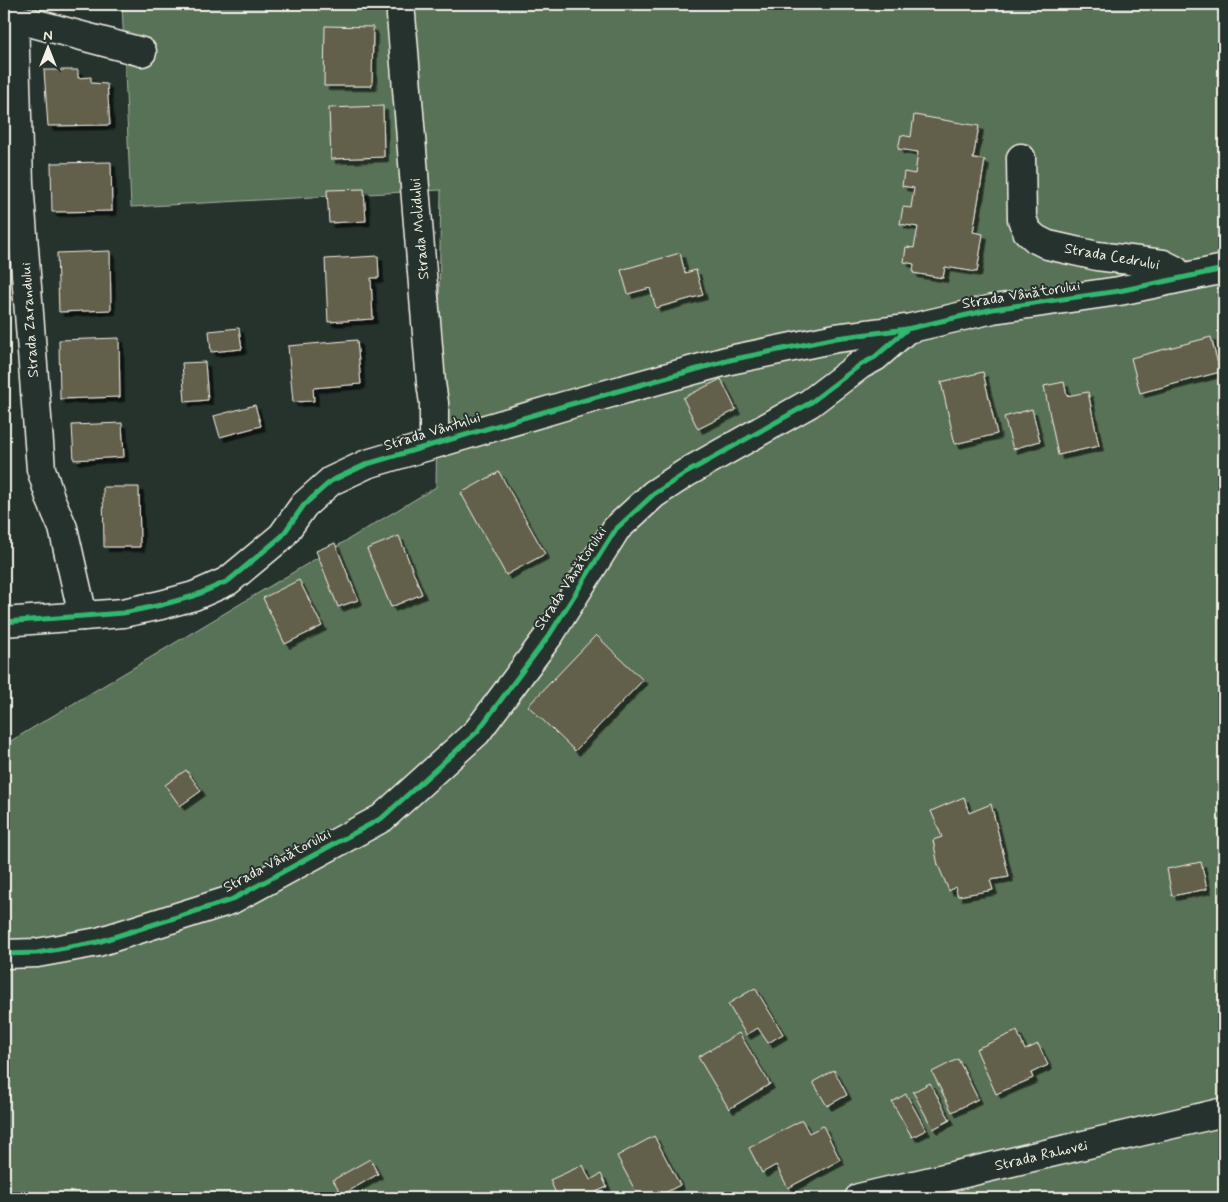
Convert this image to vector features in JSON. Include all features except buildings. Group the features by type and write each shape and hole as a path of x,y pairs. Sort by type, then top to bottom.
{"street":[{"name":"Strada Molidului","path":"401,16 434,403 434,443"},
{"name":"Strada Zarandului","path":"83,616 64,528 41,469 19,183 9,17 142,52"},
{"name":"Strada Cedrului","path":"1021,158 1022,219 1027,230 1036,239 1048,245 1097,256 1163,264 1175,270 1178,278"},
{"name":"Strada Vânătorului","path":"4,954 37,953 98,942 231,900 382,818 477,732 550,634 616,529 654,494 810,403 875,357 908,329 993,309 1119,291 1224,269"},
{"name":"Strada Vântului","path":"4,622 123,613 194,596 228,581 282,536 304,505 331,481 367,464 434,443 730,360 836,338 908,329"},
{"name":"Strada Rahovei","path":"859,1198 1224,1112"}],"green space":[{"path":"122,4 1224,4 1224,1198 4,1198 4,745 436,487 441,190 131,207"}],"cycle path":[{"path":"4,954 37,953 98,942 231,900 382,818 477,732 550,634 616,529 654,494 686,473 810,403 860,365 875,357 907,329 993,309 1119,291 1224,269"},
{"path":"4,622 123,613 194,596 228,581 282,536 304,505 331,481 367,464 730,360 836,338 907,329"}]}
